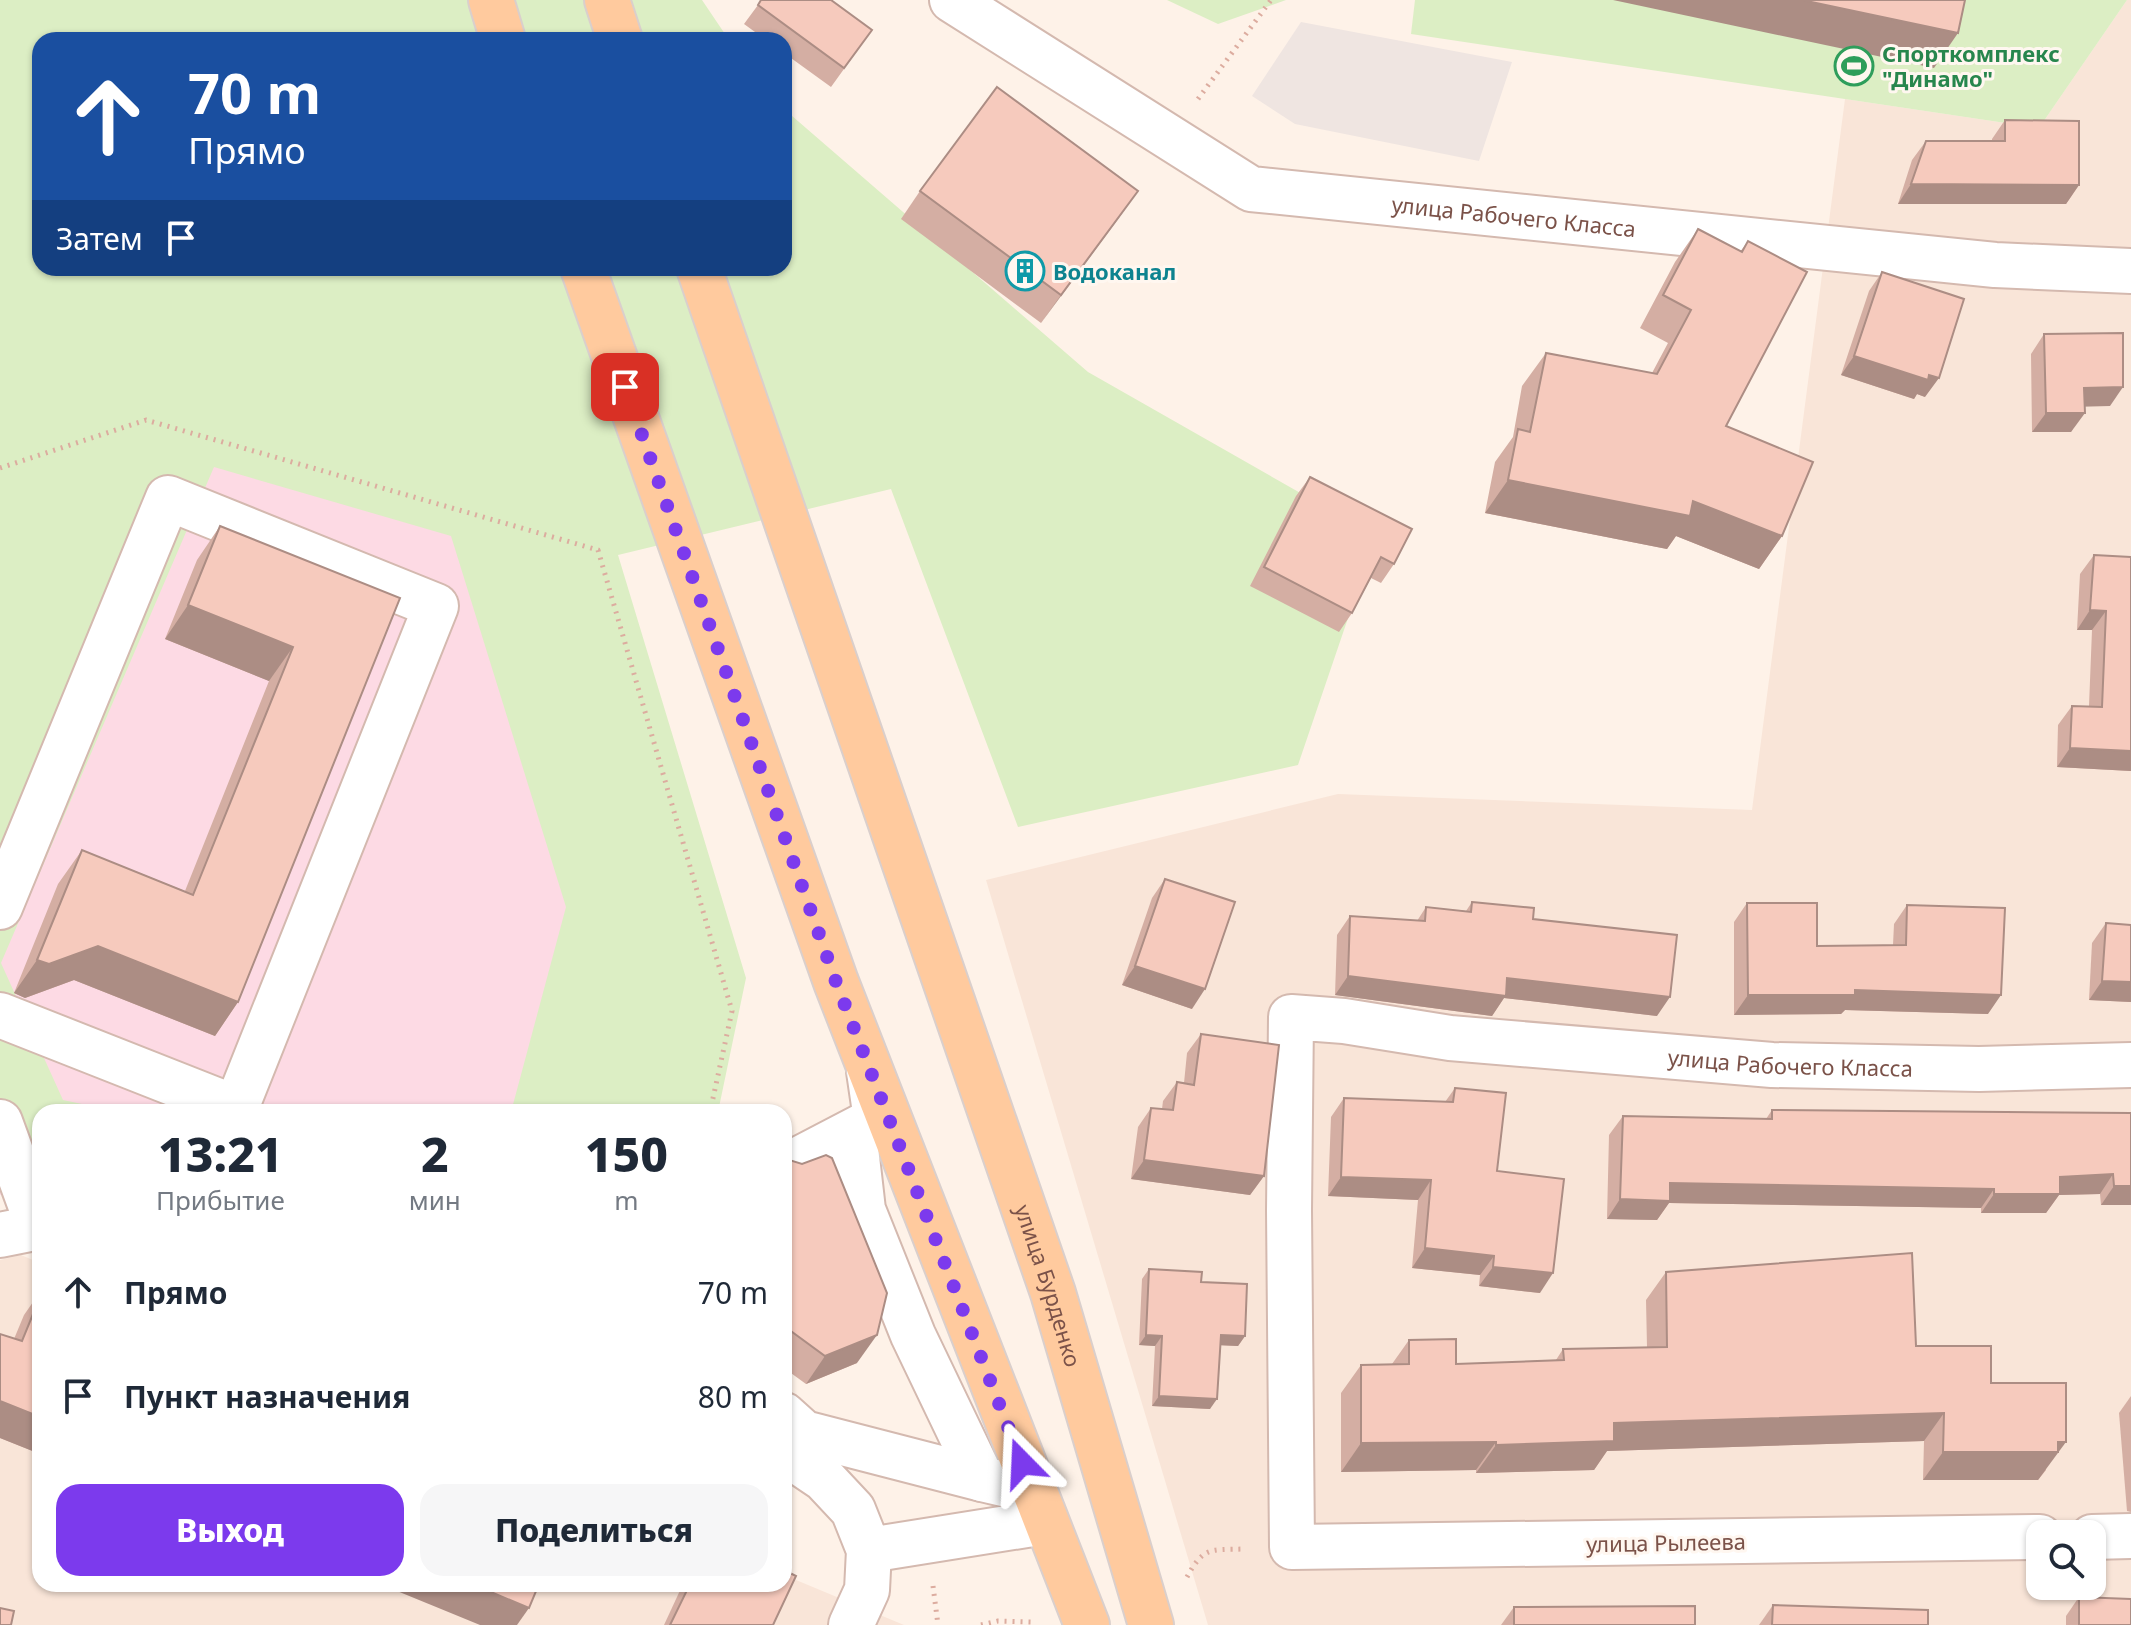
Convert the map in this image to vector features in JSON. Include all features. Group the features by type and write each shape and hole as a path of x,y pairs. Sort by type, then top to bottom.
{"main road":[{"path":"491,0 501,32"},
{"path":"607,0 617,32"},
{"path":"586,276 836,982 1039,1507 1066,1623"},
{"name":"улица Бурденко","path":"702,276 1053,1293 1151,1625"}],"street":[{"name":"улица Рабочего Класса","path":"952,0 1251,189 1995,265 2131,271"},
{"path":"0,907 168,498 436,606 238,1104"},
{"path":"0,1015 226,1104"},
{"name":"улица Рабочего Класса","path":"1292,1547 1291,1017 1344,1021 1450,1038 1772,1065 1979,1069 2131,1065"},
{"path":"868,1061 876,1119"},
{"path":"792,1163 876,1119"},
{"path":"876,1119 855,1140 863,1210 913,1335 982,1479"},
{"path":"0,1122 26,1229"},
{"path":"792,1422 804,1433 982,1479 1039,1507"},
{"path":"792,1457 824,1479 853,1510 869,1550 867,1590 851,1625"},
{"path":"869,1550 1039,1507"},
{"path":"2106,1537 2131,1536"},
{"name":"улица Рылеева","path":"1292,1547 2026,1537"}],"path":[{"path":"1170,139 1271,0"},
{"path":"0,468 146,420 598,550 732,1011 712,1104"},
{"path":"1181,1588 1198,1558 1211,1550 1292,1547"},
{"path":"981,1625 998,1621 1066,1623"}],"shaded area":[{"path":"2127,0 2131,0 2131,1625 1208,1625 986,880 1338,794 1752,810 1845,99 2039,128"},
{"path":"1301,22 1512,62 1479,161 1295,124 1252,96"},
{"path":"176,450 573,566 684,1104 32,1104 32,1187 0,1195 0,506"},
{"path":"21,1255 32,1260 32,1592 792,1592 792,1578 904,1625 0,1625 0,1260"}],"green space":[{"path":"0,0 702,0 724,32 32,32 32,276 792,276 792,116 1088,372 1376,536 1298,765 1018,827 891,489 618,555 746,978 720,1104 513,1104 566,907 451,536 214,467 1,963 63,1100 82,1104 32,1104 32,1169 0,1177"},
{"path":"1167,0 1286,0 1218,24"},
{"name":"Спорткомплекс \"Динамо\"","path":"1415,0 2127,0 2039,128 1411,34"}],"building":[{"path":"761,0 831,0 872,30 844,68 758,5"},
{"path":"1802,0 1965,0 1958,33"},
{"name":"Водоканал","path":"997,87 1138,191 1061,295 920,191"},
{"path":"2005,120 2079,121 2079,185 1911,184 1926,141 2005,141"},
{"path":"1698,229 1742,252 1748,241 1807,272 1726,426 1813,462 1782,536 1693,501 1690,516 1508,480 1518,429 1530,432 1546,353 1657,374 1691,310 1663,295"},
{"path":"1882,272 1964,299 1939,378 1929,375 1928,380 1854,356"},
{"path":"2123,333 2123,387 2084,388 2085,413 2046,413 2044,334"},
{"path":"1310,477 1412,529 1394,564 1381,557 1352,613 1264,567"},
{"path":"220,526 400,598 238,1002 98,946 49,964 37,960 82,850 193,895 293,647 188,605"},
{"path":"2094,555 2131,557 2131,751 2070,748 2072,706 2102,707 2106,611 2090,610"},
{"path":"1165,879 1235,902 1205,989 1135,966"},
{"path":"1472,902 1534,908 1533,919 1677,935 1670,997 1507,978 1506,996 1348,976 1350,916 1425,921 1426,907 1471,912"},
{"path":"1747,903 1817,903 1817,946 1906,945 1907,905 2005,908 2001,995 1855,990 1855,995 1748,995"},
{"path":"2106,923 2131,925 2131,982 2102,981"},
{"path":"1201,1034 1279,1045 1264,1176 1144,1160 1151,1108 1173,1110 1177,1082 1194,1085"},
{"path":"1455,1088 1506,1093 1497,1171 1564,1179 1553,1273 1493,1267 1494,1256 1425,1248 1431,1180 1341,1177 1344,1098 1453,1102"},
{"path":"1772,1110 2131,1113 2131,1186 2114,1186 2113,1174 2060,1177 2060,1194 1994,1194 1994,1189 1670,1183 1670,1201 1620,1199 1623,1116 1772,1119"},
{"path":"826,1155 832,1158 887,1293 877,1335 825,1356 792,1332 792,1161 802,1164"},
{"path":"1912,1253 1916,1346 1991,1346 1991,1383 2066,1383 2066,1442 2058,1442 2058,1452 1943,1452 1944,1413 1614,1423 1614,1441 1496,1445 1496,1442 1361,1443 1361,1365 1409,1364 1409,1340 1456,1339 1456,1364 1564,1360 1563,1349 1667,1347 1666,1272"},
{"path":"1149,1269 1202,1272 1201,1282 1247,1284 1245,1336 1221,1335 1217,1399 1159,1396 1162,1336 1146,1335"},
{"path":"32,1317 32,1414 0,1401 0,1334 22,1341"},
{"path":"491,1592 536,1592 529,1608"},
{"path":"686,1592 788,1592 773,1625 670,1625"},
{"path":"2131,1599 2131,1625 2079,1625 2079,1600"},
{"path":"1773,1605 1928,1610 1928,1625 1772,1625"},
{"path":"1695,1606 1695,1625 1514,1625 1514,1607"},
{"path":"0,1608 14,1611 11,1625 0,1625"}],"place":[{"name":"Спорткомплекс \"Динамо\"","path":"1854,66"},
{"name":"Водоканал","path":"1025,271"}],"route":[{"path":"625,387 836,982 1022,1463"}]}
